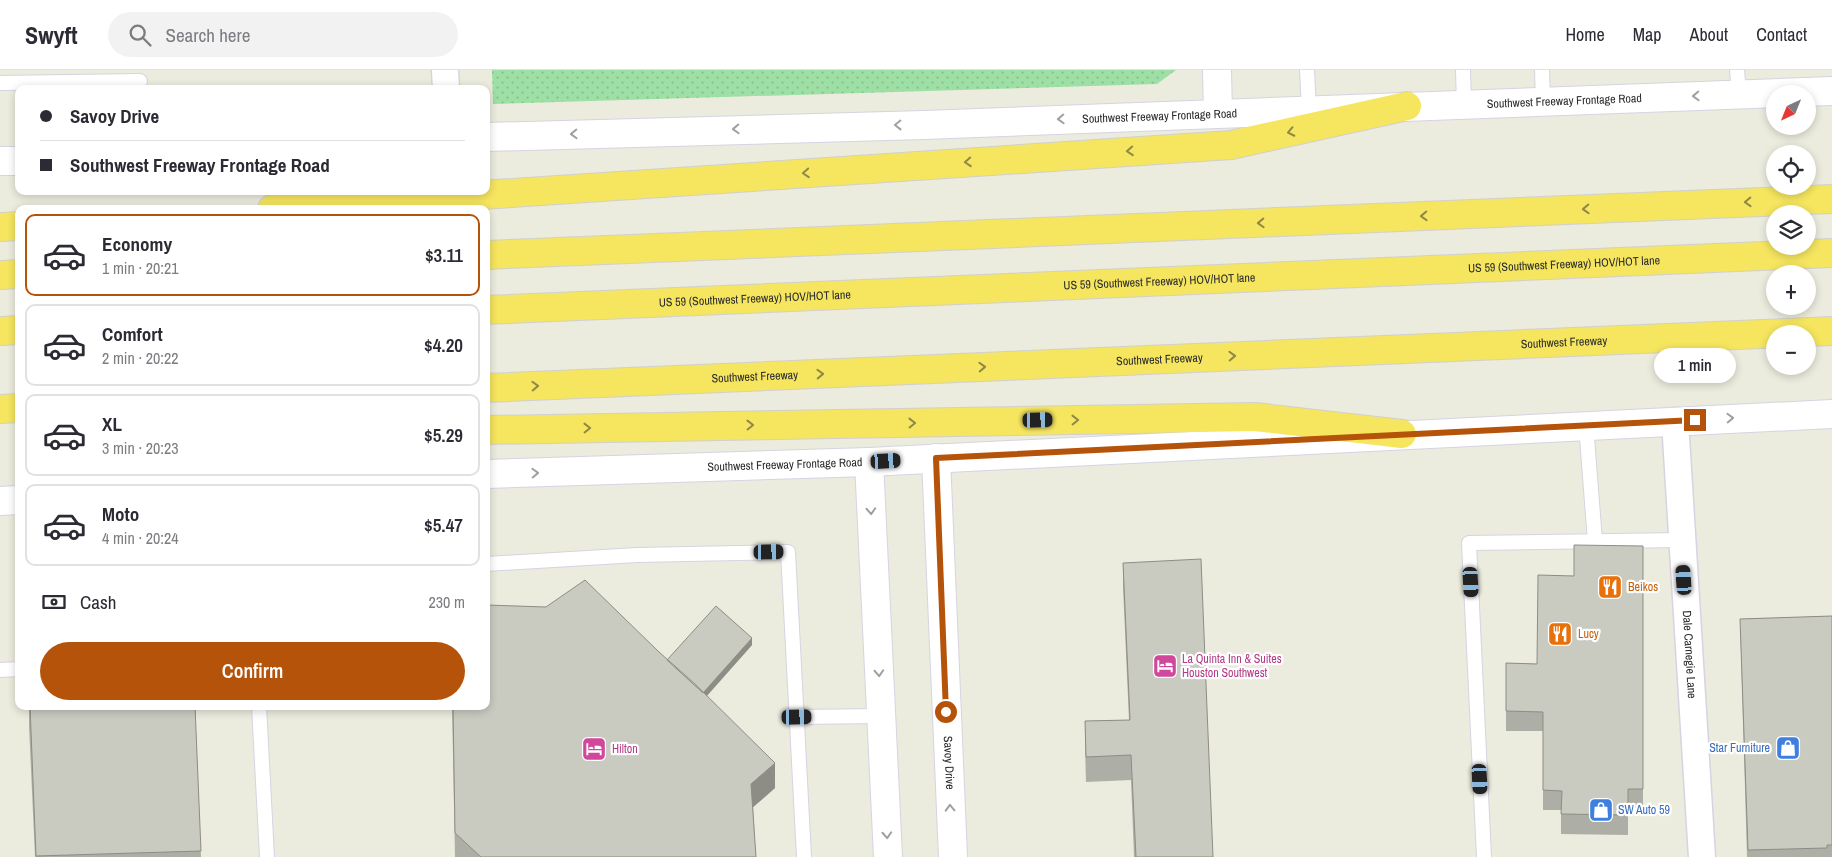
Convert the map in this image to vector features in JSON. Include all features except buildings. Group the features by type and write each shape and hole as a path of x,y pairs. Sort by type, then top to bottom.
{"highway":[{"path":"490,194 1231,144 1407,106"},
{"path":"331,205 479,195"},
{"path":"490,255 1832,199"},
{"path":"0,227 15,226"},
{"name":"US 59 (Southwest Freeway) HOV/HOT lane","path":"490,310 1832,253"},
{"path":"0,275 15,274"},
{"path":"0,331 15,330"},
{"name":"Southwest Freeway","path":"490,388 1832,331"},
{"path":"0,409 15,408"},
{"path":"490,430 1255,417 1402,434"}],"main road":[{"path":"1217,70 1218,113"},
{"name":"Southwest Freeway Frontage Road","path":"490,137 924,125 1544,102 1738,82 1832,90"},
{"path":"0,161 15,161"},
{"name":"Southwest Freeway Frontage Road","path":"490,474 869,462 1675,420 1832,414"},
{"name":"Savoy Drive","path":"936,458 952,857"},
{"path":"869,462 888,857"},
{"path":"0,501 15,500"}],"street":[{"path":"446,70 446,85"},
{"name":"Dale Carnegie Lane","path":"1675,420 1702,857"}],"lane":[{"path":"1307,70 1309,110"},
{"path":"1463,70 1464,104"},
{"path":"1542,70 1544,102"},
{"path":"0,83 140,80"},
{"path":"1586,425 1595,542"},
{"path":"1484,857 1469,543 1681,540"},
{"path":"490,564 637,555 788,552 804,857"},
{"path":"0,670 15,669"},
{"path":"259,710 267,857"},
{"path":"797,717 881,716"}],"green space":[{"path":"492,70 1176,70 1157,84 493,104"}],"place":[{"name":"Beikos","path":"1610,587"},
{"name":"Lucy","path":"1560,634"},
{"name":"La Quinta Inn & Suites Houston Southwest","path":"1165,666"},
{"name":"Star Furniture","path":"1788,748"},
{"name":"Hilton","path":"594,749"},
{"name":"SW Auto 59","path":"1601,810"}],"route":[{"path":"946,712 936,458 1695,420"}]}
